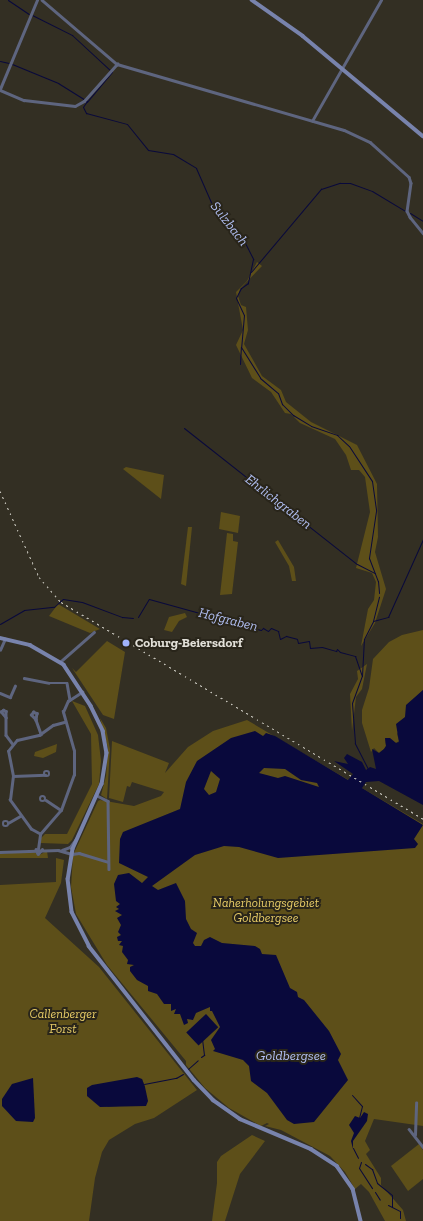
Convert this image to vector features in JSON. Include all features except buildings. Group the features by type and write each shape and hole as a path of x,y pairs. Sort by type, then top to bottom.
{"street":[{"path":"37,0 0,89 30,101 75,106 85,100 117,64"},
{"path":"42,0 117,64 344,130 370,142 409,177 411,183 408,211 423,233"},
{"path":"252,0 304,36 423,136"},
{"path":"312,121 381,0"},
{"path":"60,662 94,632"},
{"path":"0,638 30,645 60,662 82,692 95,713 103,731 106,753 106,768 98,796 79,835 73,852 69,898 79,929 99,960 194,1080 217,1104 240,1119 325,1156 343,1172 353,1190 361,1221"},
{"path":"0,650 5,639"},
{"path":"24,678 49,683 67,683 70,700"},
{"path":"0,693 10,697 15,686"},
{"path":"39,849 40,834 61,810 76,769 74,751 64,722 63,712 70,700 82,692"},
{"path":"6,718 6,735 12,743"},
{"path":"36,720 41,734"},
{"path":"12,743 41,734 53,725 64,722"},
{"path":"12,743 8,754 13,776 10,800 32,831 40,834"},
{"path":"13,776 38,777 44,775"},
{"path":"98,796 108,801 109,869"},
{"path":"46,800 61,810"},
{"path":"8,823 20,816"},
{"path":"66,849 79,835"},
{"path":"0,852 39,849 61,850 79,853 108,862"},
{"path":"61,850 66,849 73,852"},
{"path":"415,1135 416,1103"},
{"path":"409,1129 423,1147"}],"green space":[{"path":"257,262 262,266 240,289 238,296 241,305 246,307 248,330 244,344 262,376 281,390 286,402 311,422 357,445 377,484 378,537 375,552 386,589 375,623 361,646 368,609 374,600 376,582 372,573 356,568 370,512 365,477 359,470 351,470 346,455 335,439 300,423 291,414 285,413 271,392 252,378 236,345 243,330 236,292 247,281"},
{"path":"126,467 164,475 161,499 123,469"},
{"path":"221,512 240,516 238,533 219,529"},
{"path":"188,527 192,527 186,586 181,584"},
{"path":"227,533 233,534 233,541 238,542 232,594 220,595"},
{"path":"278,540 294,567 296,581 292,581 289,566 275,542"},
{"path":"58,604 100,629 90,633 49,616"},
{"path":"185,613 187,617 179,621 172,632 164,630 169,617"},
{"path":"423,630 423,690 413,701 397,734 399,741 396,743 385,739 386,746 384,749 379,753 374,748 371,752 362,723 362,710 369,688 373,659 389,642 402,635"},
{"path":"107,641 125,652 114,719 103,715 72,668 76,672"},
{"path":"367,664 362,689 356,697 352,731 350,694 358,679 357,671"},
{"path":"72,701 85,706 98,735 101,761 99,784 72,840 68,844 41,843 41,838 45,834 67,834 92,784 91,734"},
{"path":"100,718 106,728 110,749 107,799 101,795 106,776 108,748"},
{"name":"Naherholungsgebiet Goldbergsee","path":"247,720 423,824 423,1126 374,1119 365,1141 370,1150 366,1154 381,1178 381,1185 403,1210 406,1221 385,1221 369,1192 361,1184 355,1189 345,1172 330,1156 281,1130 265,1126 269,1124 267,1123 261,1126 229,1108 205,1088 186,1065 186,1061 107,965 76,914 71,887 73,855 98,801 100,800 134,806 161,796 164,792 132,782 130,787 127,786 123,802 109,798 112,741 169,763 165,773 188,747 213,731"},
{"path":"57,744 56,752 43,758 34,756 35,752"},
{"path":"33,851 39,855 47,851 48,858 0,858 0,854"},
{"name":"Callenberger Forst","path":"56,858 64,860 61,883 45,918 99,967 197,1090 154,1118 135,1124 109,1140 102,1152 95,1178 89,1221 0,1221 0,885 56,882","holes":["142,1079 145,1087 119,1106 107,1107"]},
{"path":"252,1135 265,1141 240,1174 225,1221 212,1221 217,1183 217,1162 221,1156"},
{"path":"419,1144 423,1150 423,1179 408,1191 391,1166"}],"water":[{"name":"Goldbergsee","path":"423,690 423,805 379,781 366,782 362,788 423,825 414,839 418,844 415,848 278,858 239,847 224,846 195,855 152,886 158,890 176,883 185,901 186,919 191,929 197,933 193,943 195,946 201,946 204,940 210,937 222,943 255,946 260,949 262,954 276,955 290,988 297,992 298,997 304,1000 329,1031 341,1054 338,1060 348,1080 314,1122 294,1124 287,1120 267,1093 251,1081 249,1066 243,1060 213,1051 215,1049 211,1040 220,1027 212,1011 210,1011 210,1007 196,1013 193,1020 187,1019 188,1023 184,1025 180,1014 174,1014 176,1009 171,1011 171,1004 164,1004 157,994 148,991 148,986 137,980 130,971 130,967 134,965 127,964 128,960 122,952 123,946 119,945 122,941 118,941 117,937 121,935 118,932 121,925 117,918 122,915 115,911 119,909 116,907 120,904 116,901 114,884 118,875 129,873 142,883 148,877 119,863 120,839 123,832 180,809 186,782 197,761 231,738 255,731 263,736 266,733 275,736 348,780 353,774 334,761 348,764 344,758 347,754 362,762 366,770 370,767 376,769 372,749 379,753 384,749 386,746 385,738 390,738 396,743 399,742 396,724 405,717 406,705","holes":["264,768 285,769 301,780 317,783 319,787 285,776 278,778 259,773","211,771 220,779 216,792 209,795 204,789"]},
{"path":"206,1014 218,1027 199,1046 186,1032"},
{"path":"137,1077 142,1079 145,1087 148,1101 146,1106 100,1107 87,1096 87,1088 92,1085"},
{"path":"33,1078 35,1118 33,1122 16,1121 2,1106 2,1099 12,1084"},
{"path":"364,1112 368,1114 367,1121 353,1141 353,1149 351,1141 354,1133 349,1125 355,1116 360,1118"}],"waterway":[{"path":"8,0 29,14"},
{"path":"32,15 72,35 112,72 87,102"},
{"name":"Sulzbach","path":"0,61 9,63"},
{"name":"Sulzbach","path":"12,64 58,83 87,101 83,107 86,113 127,124 148,150 173,154 196,168 214,209 242,237 253,259 248,283 241,288 236,298 244,315 241,347 260,378 278,393 282,404 293,415 311,426 337,435 349,446 372,481 376,511 369,558 378,581 379,593"},
{"path":"251,272 321,189 340,183 350,183 372,191 405,211"},
{"path":"410,213 423,221"},
{"name":"Sulzbach","path":"240,364 241,347"},
{"name":"Ehrlichgraben","path":"184,428 357,564 375,573"},
{"path":"373,621 388,617 423,539"},
{"name":"Sulzbach","path":"368,769 355,743 352,703 362,676 364,639 373,621 379,597"},
{"name":"Hofgraben","path":"0,624 24,610 54,607 63,599 82,602 122,617 133,618"},
{"name":"Hofgraben","path":"138,617 149,599 261,630 263,628 268,631 271,628 278,631 280,639 286,636 297,639 298,643 309,641 310,648 322,647 336,651 337,649 340,652 355,656 362,676"},
{"path":"201,1057 204,1055 202,1039"},
{"path":"188,1069 198,1060"},
{"path":"144,1084 176,1078 183,1074"},
{"name":"Sulzbach","path":"352,1095 362,1106 359,1118"},
{"name":"Sulzbach","path":"353,1148 358,1158"},
{"name":"Sulzbach","path":"361,1162 359,1168 372,1188"},
{"name":"Sulzbach","path":"365,1164 372,1169 377,1183 392,1195 392,1207"},
{"name":"Sulzbach","path":"375,1192 380,1200"},
{"name":"Sulzbach","path":"388,1205 400,1211 400,1218"}],"railway":[{"path":"0,491 39,577 61,602 423,819"}],"place":[{"name":"Coburg-Beiersdorf","path":"126,643"}]}
